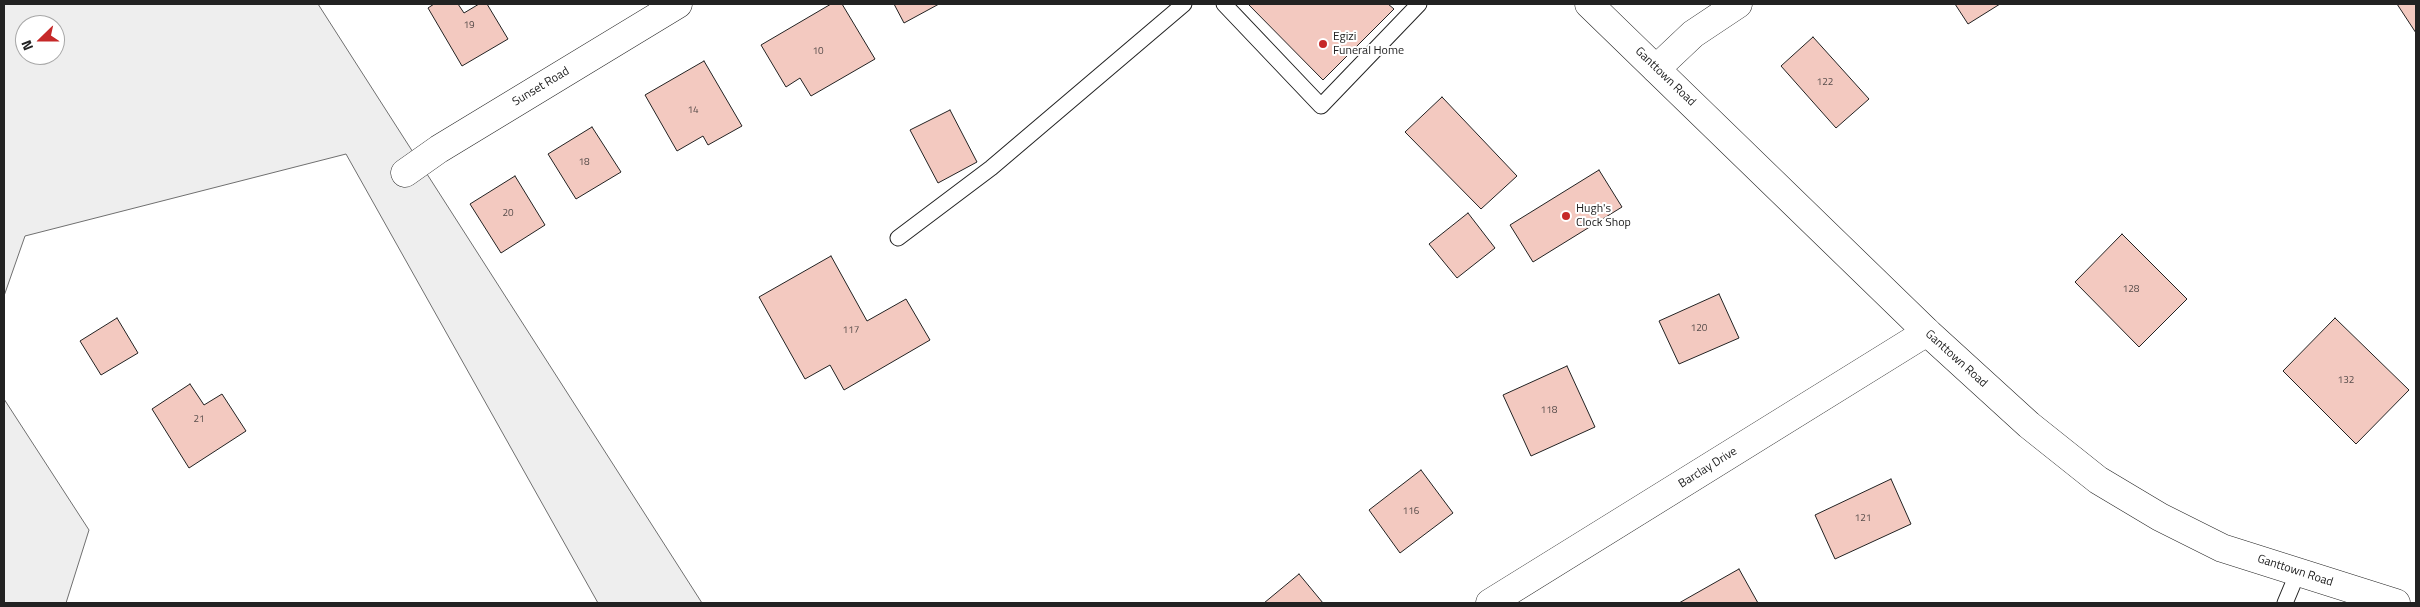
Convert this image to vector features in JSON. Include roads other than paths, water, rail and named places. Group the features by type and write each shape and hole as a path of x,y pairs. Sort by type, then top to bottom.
{"street":[{"name":"Sunset Road","path":"405,174 439,148 678,4"},
{"name":"Ganttown Road","path":"1589,4 1926,332 2028,424 2098,480 2160,517 2222,548 2396,603"},
{"path":"1656,69 1693,34 1738,4"},
{"name":"Barclay Drive","path":"1490,603 1926,332"}],"lane":[{"path":"898,238 991,168 1184,4"},
{"path":"1224,4 1321,106 1419,4"},
{"path":"2285,603 2298,572"}],"place":[{"name":"Egizi Funeral Home","path":"1323,44"},
{"name":"Hugh's Clock Shop","path":"1566,216"}]}
